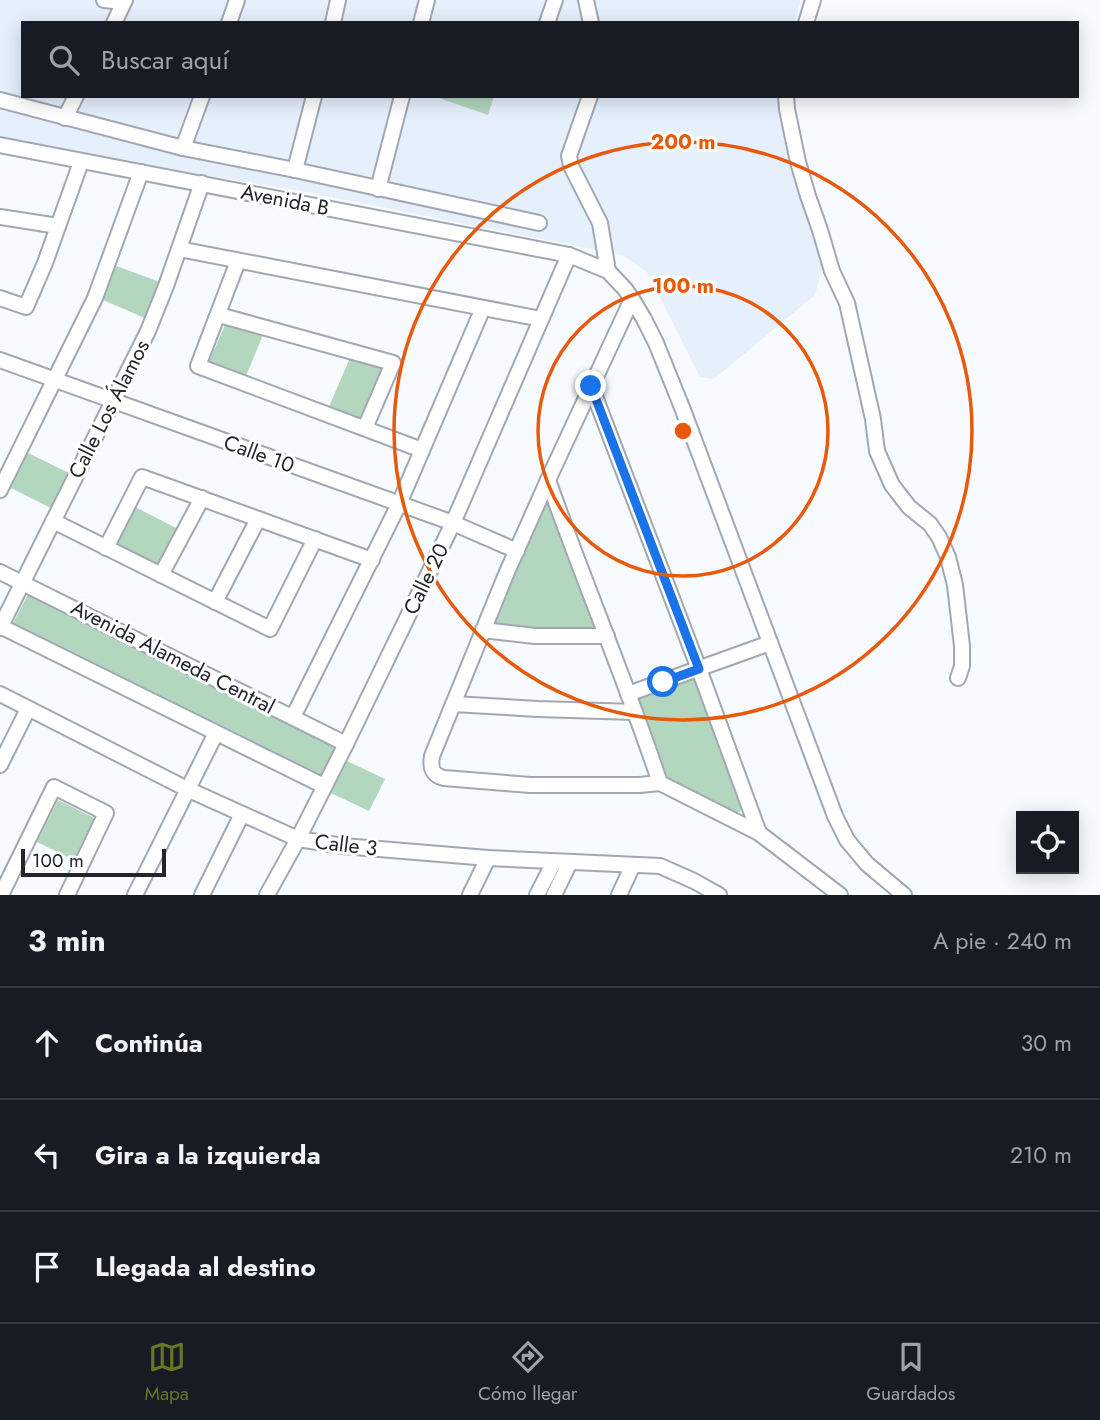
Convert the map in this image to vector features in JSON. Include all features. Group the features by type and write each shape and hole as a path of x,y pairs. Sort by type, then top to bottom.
{"street":[{"path":"104,0 125,1 115,21"},
{"path":"230,21 237,0"},
{"path":"333,21 338,0"},
{"path":"422,21 427,0"},
{"path":"548,21 555,0"},
{"path":"586,0 591,21"},
{"path":"808,21 813,0"},
{"path":"65,118 75,98"},
{"path":"183,148 201,98"},
{"path":"295,170 313,98"},
{"path":"378,189 401,98"},
{"path":"589,98 569,156 571,166 601,227 608,271 632,299 656,343 835,816 847,840 867,864 904,895"},
{"path":"786,98 798,162 808,196 832,271 847,303 873,419 877,451 892,485 909,507 930,524 948,557 962,646 962,666 957,678"},
{"name":"Avenida B","path":"0,100 183,148 539,223"},
{"name":"Avenida B","path":"0,145 569,255 608,271"},
{"path":"0,298 26,307 81,162"},
{"path":"0,490 95,298 141,173"},
{"name":"Calle Los Álamos","path":"0,627 148,331 202,183"},
{"path":"0,217 58,226"},
{"path":"179,249 541,319"},
{"name":"Calle 20","path":"273,894 453,523 569,255"},
{"path":"238,261 198,366 422,450"},
{"path":"632,299 483,629 430,766 437,776 444,778 530,785 660,783 759,833 840,895"},
{"path":"293,717 399,504 483,308"},
{"path":"219,315 394,363 365,428"},
{"name":"Calle 10","path":"0,360 453,523 517,551"},
{"path":"591,386 759,833"},
{"path":"106,548 142,477 372,560"},
{"path":"548,480 660,783"},
{"path":"161,575 202,498"},
{"path":"215,602 258,519"},
{"path":"53,521 270,629 315,539"},
{"name":"Avenida Alameda Central","path":"0,572 346,744"},
{"path":"0,627 324,786"},
{"path":"483,629 535,636 607,636"},
{"path":"628,694 770,643"},
{"name":"Calle 3","path":"0,694 187,789 298,839 343,846 488,858 660,866 719,895"},
{"path":"453,704 635,712"},
{"path":"0,765 28,709"},
{"path":"135,895 216,733"},
{"path":"1,895 54,787 106,813 67,895"},
{"path":"202,895 242,814"},
{"path":"470,895 488,858"},
{"path":"537,895 554,862"},
{"path":"554,895 570,862"},
{"path":"619,895 633,865"}],"shaded area":[{"path":"0,0 801,0 795,21 21,21 21,98 779,98 794,172 822,267 815,295 714,379 700,377 647,272 622,255 295,190 71,153 0,137"}],"green space":[{"path":"439,98 493,98 488,115"},
{"path":"116,266 160,282 145,318 103,300"},
{"path":"225,325 263,335 245,378 208,364"},
{"path":"350,358 385,368 362,420 328,409"},
{"path":"28,453 69,473 51,508 11,488"},
{"path":"546,499 598,626 596,632 497,629 493,619"},
{"path":"135,507 178,529 158,566 116,546"},
{"path":"29,592 338,745 322,778 12,625"},
{"path":"694,678 744,809 737,813 668,782 636,698"},
{"path":"347,761 385,779 369,811 331,793"},
{"path":"58,800 96,819 76,861 37,842"}],"route":[{"path":"591,386 699,669 663,682"}]}
